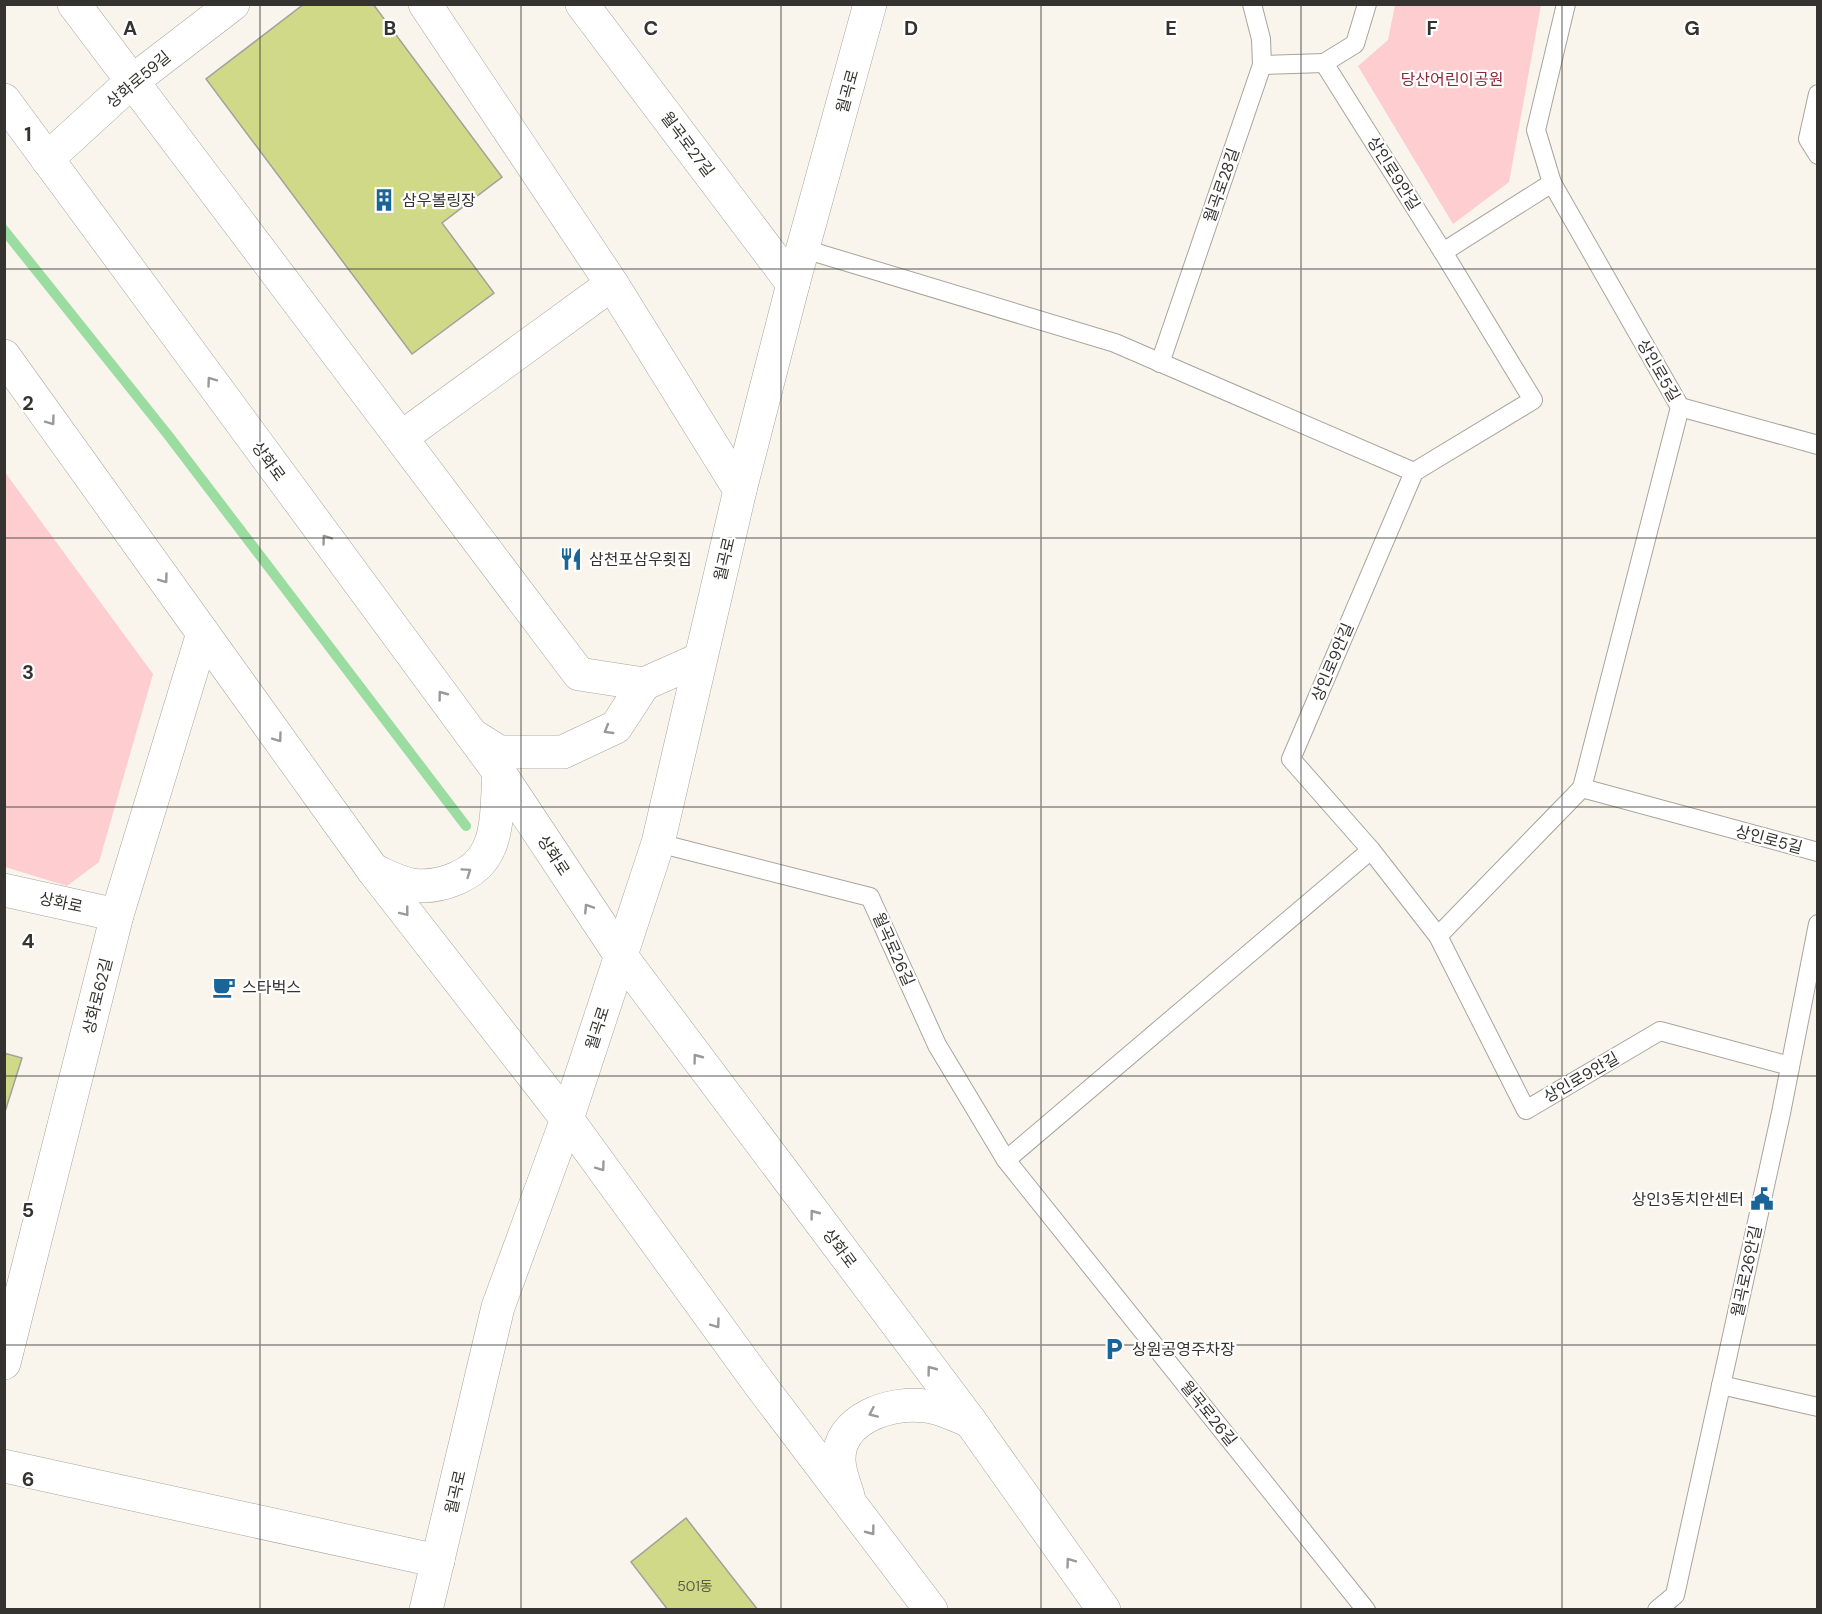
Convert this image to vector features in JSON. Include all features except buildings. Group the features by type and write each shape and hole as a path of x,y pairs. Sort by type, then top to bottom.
{"main road":[{"path":"74,4 130,83 402,437 579,674 644,684 698,660"},
{"name":"상화로59길","path":"47,159 130,83 233,4"},
{"path":"425,4 612,284 740,490"},
{"name":"월곡로27길","path":"582,4 793,284"},
{"name":"월곡로","path":"426,1610 498,1308 567,1119 658,843 698,660 740,490 793,284 870,4"},
{"name":"상화로","path":"4,100 499,772 621,956 970,1421 1104,1610"},
{"path":"402,437 612,284"},
{"path":"4,356 373,870 567,1119 931,1610"},
{"name":"상화로62길","path":"4,1363 117,915 202,633"},
{"path":"471,735 499,752 563,752 616,727 644,684"},
{"path":"373,870 412,885 454,881 480,863 489,848 493,830 499,772"},
{"name":"상화로","path":"4,890 117,915"},
{"path":"850,1502 839,1460 844,1439 865,1417 886,1408 927,1406 970,1421"},
{"path":"4,1466 438,1561"}],"lane":[{"name":"월곡로28길","path":"1160,363 1262,65 1261,39 1252,4"},
{"path":"1262,65 1324,63 1354,44 1367,4"},
{"name":"상인로5길","path":"1438,936 1582,788 1680,406 1552,183 1536,130 1566,4"},
{"name":"상인로9안길","path":"1324,63 1533,400 1414,472 1291,759 1371,850 1438,936 1526,1110 1660,1031 1790,1066"},
{"path":"1818,94 1808,139 1818,155"},
{"path":"1443,252 1552,183"},
{"path":"804,249 1115,343 1414,472"},
{"path":"1680,406 1818,444"},
{"name":"상인로5길","path":"1582,788 1818,852"},
{"name":"월곡로26길","path":"658,843 870,897 937,1045 1006,1160 1366,1610"},
{"path":"1006,1160 1371,850"},
{"name":"월곡로26안길","path":"1657,1610 1675,1595 1790,1066 1818,924"},
{"path":"1721,1385 1818,1407"}],"green space":[{"name":"당산어린이공원","path":"1395,5 1541,5 1509,182 1453,224 1358,66 1388,40"},
{"path":"4,471 153,674 99,862 67,886 5,867"}],"waterway":[{"path":"4,230 168,435 466,826"}],"place":[{"name":"삼우볼링장","path":"384,200"},
{"name":"삼천포삼우횟집","path":"571,559"},
{"name":"스타벅스","path":"224,987"},
{"name":"상인3동치안센터","path":"1762,1199"},
{"name":"상원공영주차장","path":"1114,1349"}]}
